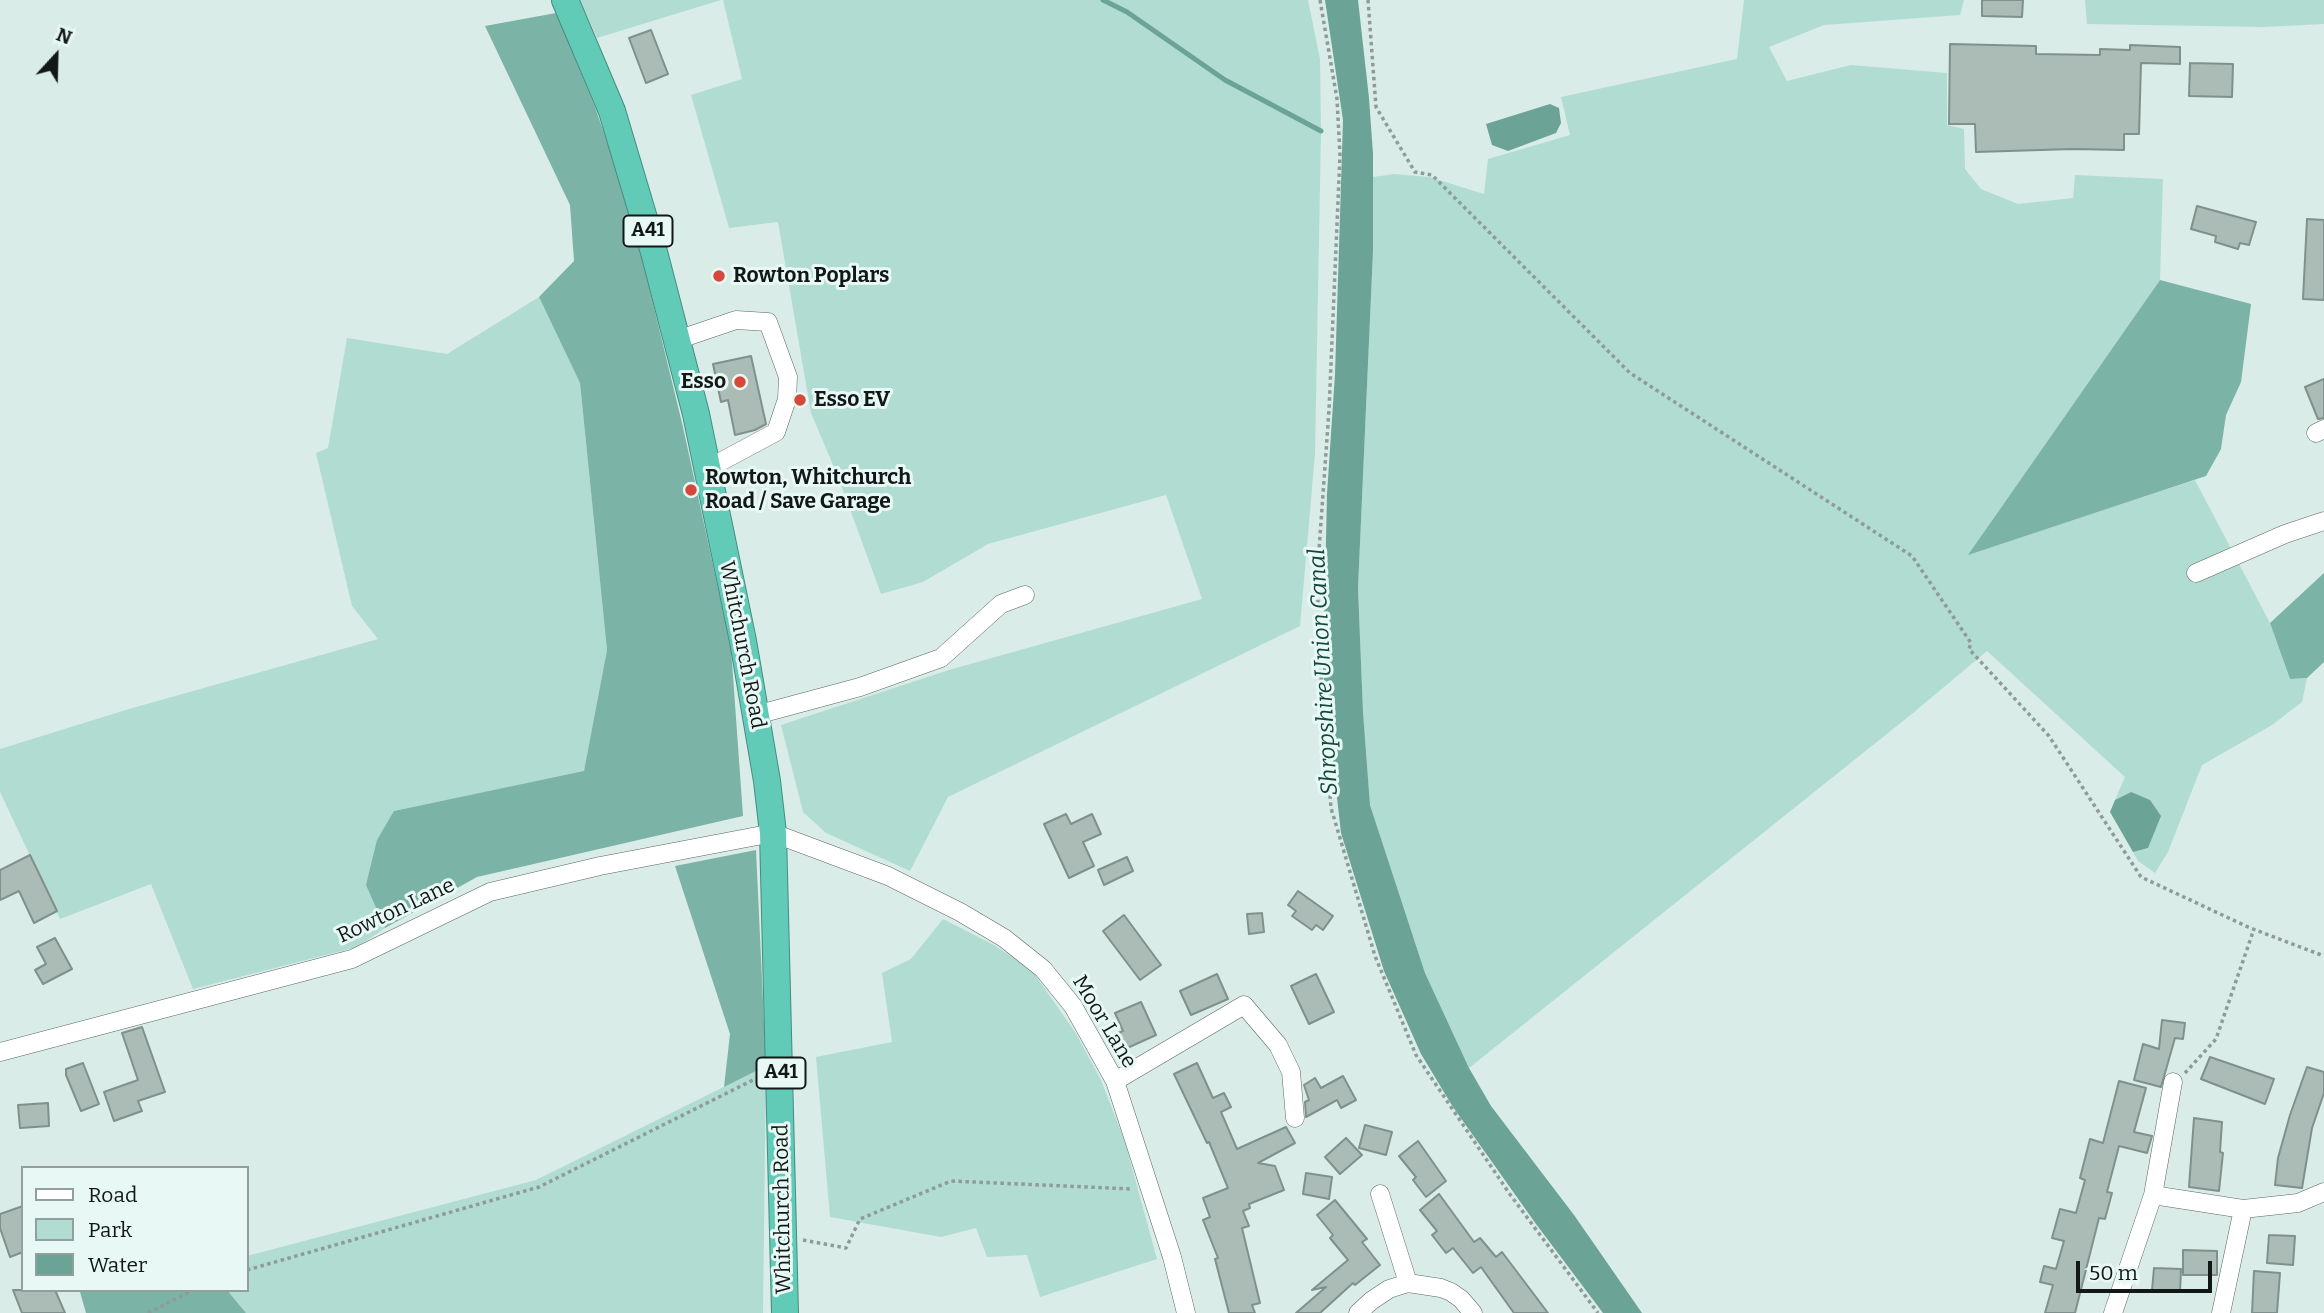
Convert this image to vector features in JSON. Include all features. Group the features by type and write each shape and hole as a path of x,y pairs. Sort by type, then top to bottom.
{"highway":[{"name":"Whitchurch Road","path":"565,0 612,111 677,340 743,641 768,781 773,833 785,1313"}],"street":[{"path":"677,340 736,320 768,322 788,377 787,399 776,432 707,469"},
{"path":"2196,573 2285,534 2324,521"},
{"path":"756,715 860,687 941,657 1001,604 1025,595"},
{"name":"Rowton Lane","path":"0,1052 352,959 490,892 600,866 773,833"},
{"name":"Moor Lane","path":"773,833 888,876 960,912 1004,938 1044,969 1073,1006 1115,1081 1152,1190 1186,1313"},
{"path":"1115,1081 1244,1005 1278,1045 1291,1072 1295,1118"},
{"path":"2113,1313 2153,1195 2173,1082"},
{"path":"2153,1195 2243,1209 2298,1203 2324,1192"},
{"path":"1380,1194 1408,1283"},
{"path":"2221,1313 2243,1209"},
{"path":"1358,1313 1389,1290 1408,1283 1451,1292 1473,1313"}],"path":[{"path":"1320,0 1338,99 1340,155 1329,410 1317,578 1322,696 1331,808 1375,956 1416,1055 1509,1193 1598,1313"},
{"path":"1368,0 1376,107 1415,172 1432,175 1629,373 1912,556 1971,643 1969,649 2049,736 2141,877 2254,929 2324,956"},
{"path":"2173,1082 2176,1082 2216,1039 2254,929"},
{"path":"248,1270 539,1187 780,1066"},
{"path":"784,1236 846,1248 860,1219 951,1181 1152,1190"},
{"path":"148,1313 189,1292"}],"green space":[{"path":"580,0 721,0 597,38"},
{"path":"723,0 1308,0 1320,59 1321,131 1315,454 1300,626 948,797 910,871 826,833 803,812 781,725 949,670 1202,599 1166,495 988,544 923,582 881,594 839,479 811,413 778,222 729,228 691,95 742,79"},
{"path":"1744,0 1964,0 1960,15 1824,25 1769,47 1787,81 1851,65 1947,73 1947,125 1964,129 1965,169 1981,189 2018,204 2073,198 2075,175 2163,179 2160,280 1969,554 2195,480 2270,623 2290,679 2307,678 2302,702 2272,725 2202,765 2168,852 2155,873 2138,861 2133,852 2148,848 2131,792 2115,800 2125,777 1987,651 1469,1068 1425,973 1370,805 1358,588 1373,251 1373,177 1394,174 1429,177 1484,194 1488,159 1570,135 1561,97 1737,59"},
{"path":"2085,0 2324,0 2324,24 2264,27 2087,24"},
{"path":"539,297 580,383 607,650 584,772 394,811 366,884 385,928 357,947 193,989 151,884 60,919 0,792 0,749 129,709 378,639 352,606 316,453 328,448 347,338 447,354"},
{"path":"943,919 992,944 1031,969 1075,1032 1101,1080 1125,1142 1157,1259 1040,1297 1027,1255 987,1257 976,1228 941,1237 830,1217 816,1057 892,1042 882,973 911,959"},
{"path":"766,1066 763,1313 246,1313 229,1292 248,1292 248,1256 536,1180"}],"shaded area":[{"path":"556,13 595,107 629,205 683,427 731,648 743,816 477,877 385,928 366,885 377,840 394,811 584,771 607,650 580,383 539,297 574,261 570,205 485,26"},
{"path":"2160,280 2251,304 2241,382 2226,415 2221,449 2206,476 1968,555"},
{"path":"2324,573 2324,662 2307,678 2290,679 2270,623"},
{"path":"756,850 766,1066 724,1087 730,1034 675,866"},
{"path":"80,1292 229,1292 246,1313 86,1313"}],"water":[{"name":"Shropshire Union Canal","path":"1325,0 1358,0 1373,154 1373,251 1358,588 1370,805 1425,973 1469,1068 1491,1106 1574,1215 1642,1313 1603,1313 1453,1107 1421,1054 1384,971 1341,833 1323,673 1327,494 1335,374 1343,120"},
{"path":"1550,104 1559,108 1561,123 1556,133 1508,151 1492,145 1486,124"},
{"path":"2131,792 2150,800 2161,816 2148,848 2133,852 2110,812 2115,800"}],"building":[{"path":"1982,0 2023,0 2022,17 1982,16"},
{"path":"651,30 668,74 646,83 629,38"},
{"path":"1950,44 2036,46 2036,54 2100,55 2100,49 2130,50 2130,45 2180,47 2180,64 2141,63 2139,134 2124,134 2124,150 1976,152 1975,124 1949,124"},
{"path":"2190,63 2233,64 2232,97 2189,96"},
{"path":"2197,206 2256,222 2249,245 2240,243 2238,249 2215,242 2216,236 2191,229"},
{"path":"2307,219 2324,220 2324,300 2303,299"},
{"path":"751,356 766,424 735,435 728,400 721,402 713,364"},
{"path":"2324,379 2324,418 2318,419 2305,387"},
{"path":"1066,814 1071,824 1092,814 1101,834 1083,842 1094,866 1069,878 1044,824"},
{"path":"30,855 57,911 34,923 19,891 0,900 0,870"},
{"path":"1127,857 1133,871 1104,885 1098,870"},
{"path":"1298,891 1333,916 1323,930 1316,925 1312,930 1292,916 1296,911 1288,905"},
{"path":"1262,913 1264,932 1249,934 1247,914"},
{"path":"1124,915 1161,965 1140,980 1103,931"},
{"path":"55,938 72,969 43,984 35,970 46,964 37,947"},
{"path":"1217,974 1228,999 1191,1015 1180,991"},
{"path":"1316,974 1334,1012 1309,1024 1291,986"},
{"path":"1141,1002 1156,1035 1125,1049 1118,1033 1123,1031 1115,1013"},
{"path":"2162,1020 2185,1023 2183,1039 2175,1038 2161,1087 2134,1080 2143,1044 2159,1049"},
{"path":"142,1027 165,1092 138,1101 142,1111 114,1121 104,1092 138,1080 122,1033"},
{"path":"2210,1057 2274,1079 2265,1104 2201,1079"},
{"path":"83,1063 99,1104 81,1111 66,1069"},
{"path":"1197,1063 1213,1098 1224,1093 1231,1107 1221,1112 1237,1149 1286,1127 1295,1143 1258,1163 1275,1166 1284,1190 1249,1204 1250,1208 1243,1211 1249,1226 1242,1228 1260,1303 1252,1305 1255,1313 1229,1313 1215,1259 1218,1258 1203,1220 1210,1217 1203,1198 1228,1188 1209,1142 1207,1143 1174,1074"},
{"path":"2307,1067 2324,1072 2324,1093 2312,1128 2302,1188 2275,1185 2278,1158"},
{"path":"1343,1076 1356,1100 1341,1108 1337,1100 1306,1117 1305,1102 1309,1100 1304,1085 1315,1078 1321,1088"},
{"path":"2119,1081 2146,1088 2134,1132 2152,1136 2147,1153 2119,1146 2107,1192 2112,1193 2105,1219 2099,1218 2075,1313 2045,1313 2053,1285 2040,1282 2044,1266 2056,1269 2064,1241 2052,1238 2060,1209 2076,1213 2085,1180 2080,1178 2090,1139 2103,1143"},
{"path":"48,1103 49,1126 20,1128 18,1105"},
{"path":"2194,1118 2222,1122 2220,1152 2223,1153 2219,1191 2189,1187"},
{"path":"1365,1125 1392,1132 1386,1155 1359,1148"},
{"path":"1346,1138 1362,1155 1340,1174 1325,1157"},
{"path":"1418,1141 1446,1181 1426,1197 1413,1180 1416,1177 1399,1156"},
{"path":"1306,1173 1332,1177 1329,1199 1303,1194"},
{"path":"1439,1194 1474,1242 1480,1238 1496,1257 1502,1252 1548,1313 1514,1313 1481,1267 1473,1273 1453,1248 1446,1253 1432,1235 1437,1231 1420,1210"},
{"path":"1335,1200 1367,1239 1362,1242 1380,1265 1355,1285 1353,1283 1320,1313 1296,1313 1326,1287 1312,1290 1348,1260 1330,1238 1333,1235 1317,1215"},
{"path":"21,1207 21,1253 10,1257 0,1228 0,1214"},
{"path":"2269,1235 2295,1236 2293,1265 2267,1263"},
{"path":"2183,1250 2217,1251 2217,1275 2183,1275"},
{"path":"2154,1268 2181,1269 2180,1292 2152,1290"},
{"path":"2254,1271 2280,1273 2277,1313 2252,1313"},
{"path":"13,1290 56,1292 65,1313 22,1313"}],"waterway":[{"path":"1103,0 1127,12 1225,80 1321,131"}],"place":[{"name":"Rowton Poplars","path":"719,276"},
{"name":"Esso","path":"740,382"},
{"name":"Esso EV","path":"800,400"},
{"name":"Rowton, Whitchurch Road / Save Garage","path":"691,490"}]}
